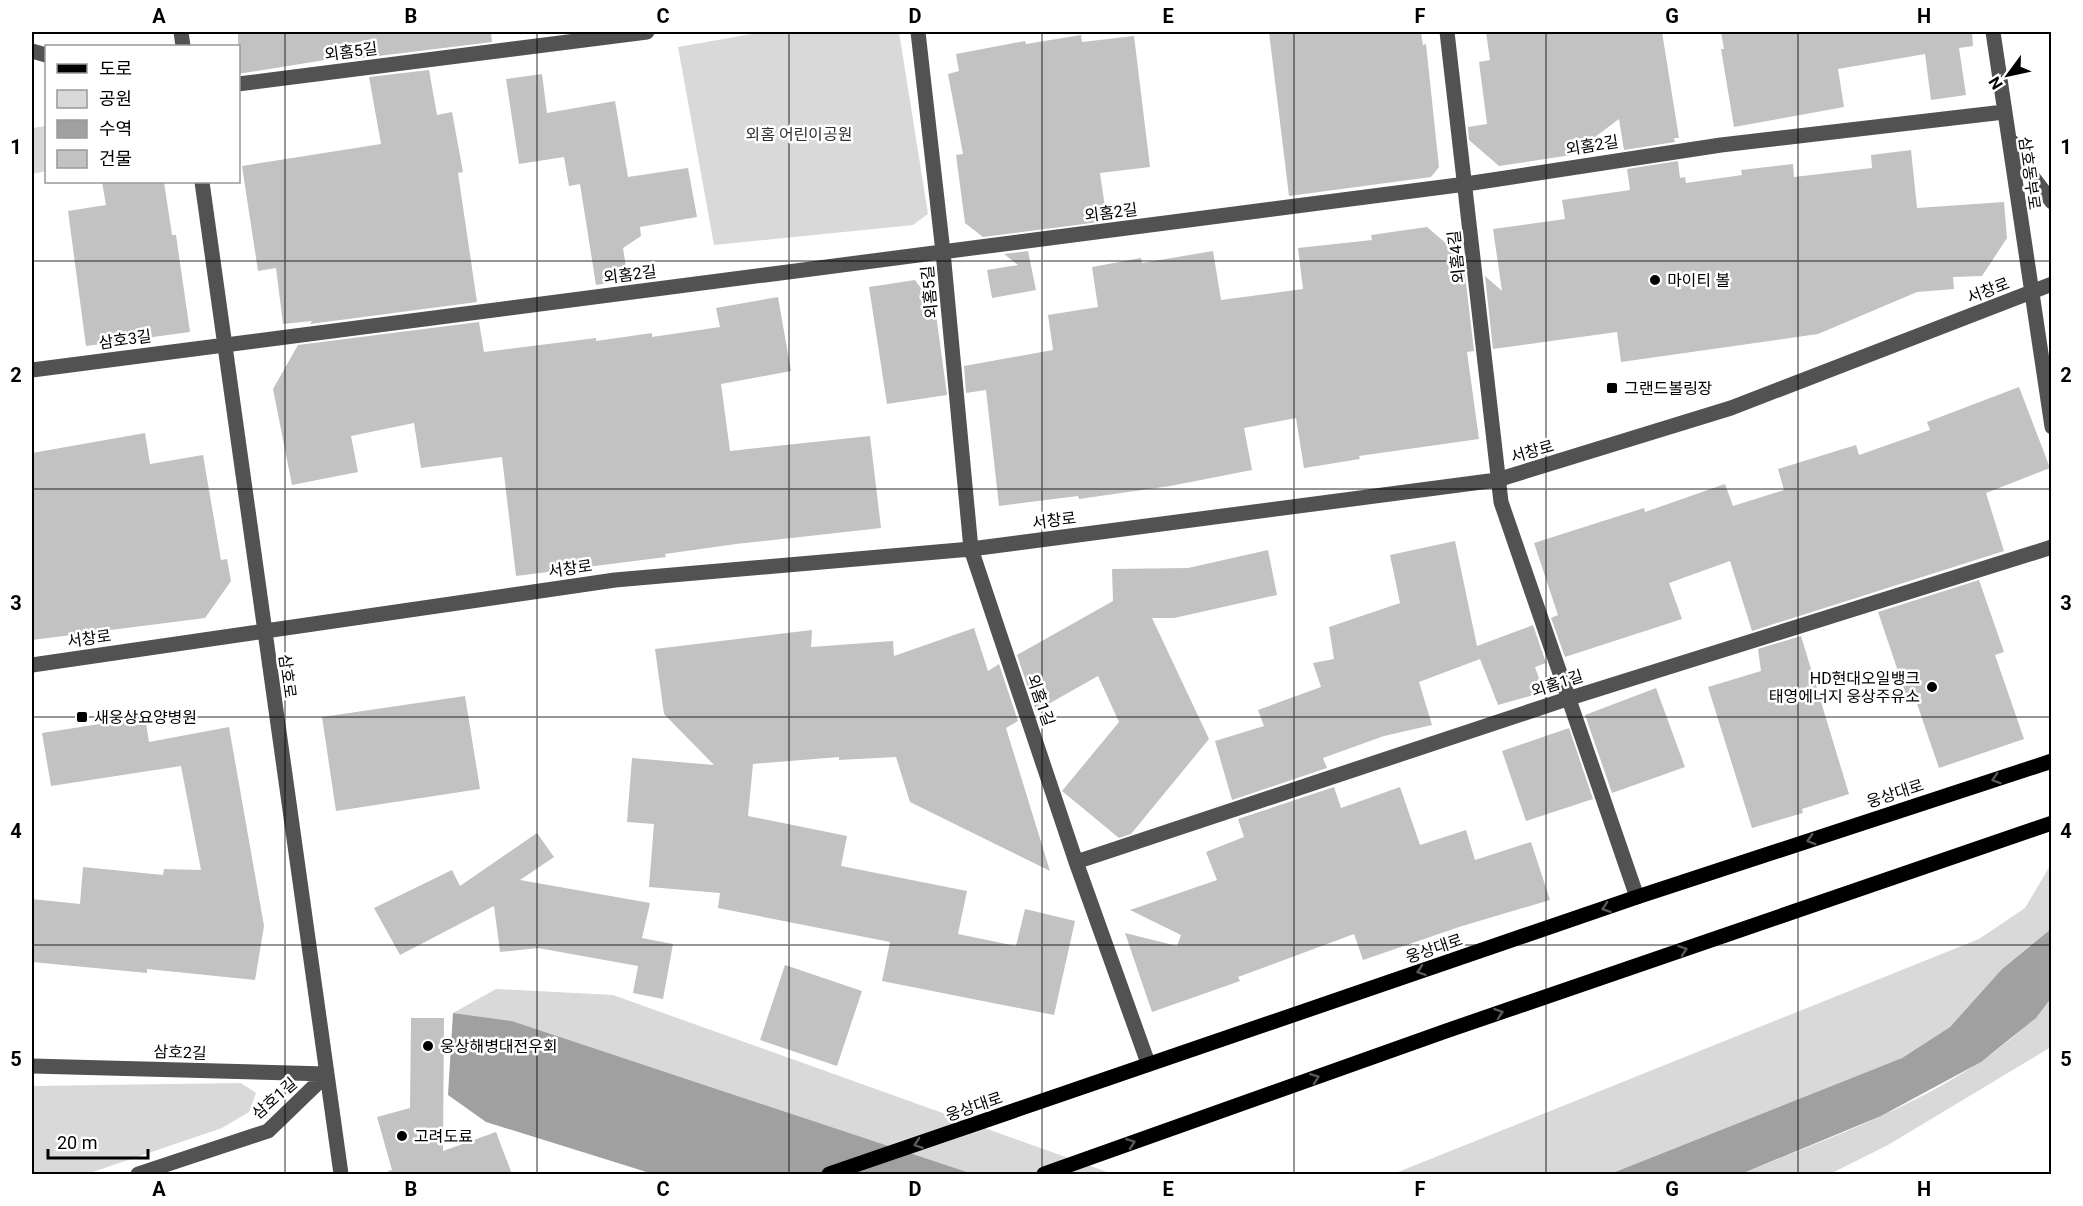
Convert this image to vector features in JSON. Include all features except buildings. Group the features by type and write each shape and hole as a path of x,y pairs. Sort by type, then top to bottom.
{"main road":[{"name":"웅상대로","path":"829,1174 1637,897 2052,761"},
{"path":"1044,1174 1457,1028 2052,823"}],"street":[{"name":"외홈5길","path":"240,84 647,32"},
{"name":"외홈5길","path":"918,32 943,252 971,549"},
{"name":"외홈4길","path":"1447,32 1501,502 1637,897"},
{"name":"삼호동부로","path":"1992,32 2052,427"},
{"name":"외홈2길","path":"224,344 1466,184 1721,145 2004,112"},
{"path":"2006,132 2025,167 2052,202"},
{"name":"삼호로","path":"202,183 263,631 341,1174"},
{"name":"서창로","path":"32,665 615,580 971,549 1497,480 1731,408 2052,284"},
{"name":"삼호3길","path":"32,370 224,344"},
{"name":"외홈1길","path":"1076,862 1567,699 2052,547"},
{"name":"외홈1길","path":"971,549 1076,862 1148,1063"},
{"name":"삼호2길","path":"32,1066 327,1074"},
{"name":"삼호1길","path":"138,1174 268,1131 327,1074"}],"green space":[{"name":"외홈 어린이공원","path":"763,32 899,32 928,214 913,225 714,245 678,47"},
{"path":"45,126 45,171 32,174 32,128"},
{"path":"2051,864 2051,929 2002,969 1950,1027 1902,1058 1610,1174 1393,1174 1979,939 2025,908"},
{"path":"496,989 613,995 1113,1174 973,1174 512,1021 453,1013"},
{"path":"2051,998 2051,1047 1888,1145 1830,1174 1741,1174 1865,1123 1950,1081 2023,1029"},
{"path":"241,1083 256,1093 249,1112 222,1128 87,1174 32,1174 32,1086"}],"water":[{"path":"2051,929 2051,998 2036,1018 1981,1062 1881,1116 1741,1174 1610,1174 1902,1058 1950,1027 2002,969"},
{"path":"453,1013 512,1021 973,1174 653,1174 486,1122 448,1095"}],"place":[{"name":"마이티 볼","path":"1655,280"},
{"name":"그랜드볼링장","path":"1612,388"},
{"name":"HD현대오일뱅크 태영에너지 웅상주유소","path":"1932,687"},
{"name":"새웅상요양병원","path":"82,717"},
{"name":"웅상해병대전우회","path":"428,1046"},
{"name":"고려도료","path":"402,1136"}]}
